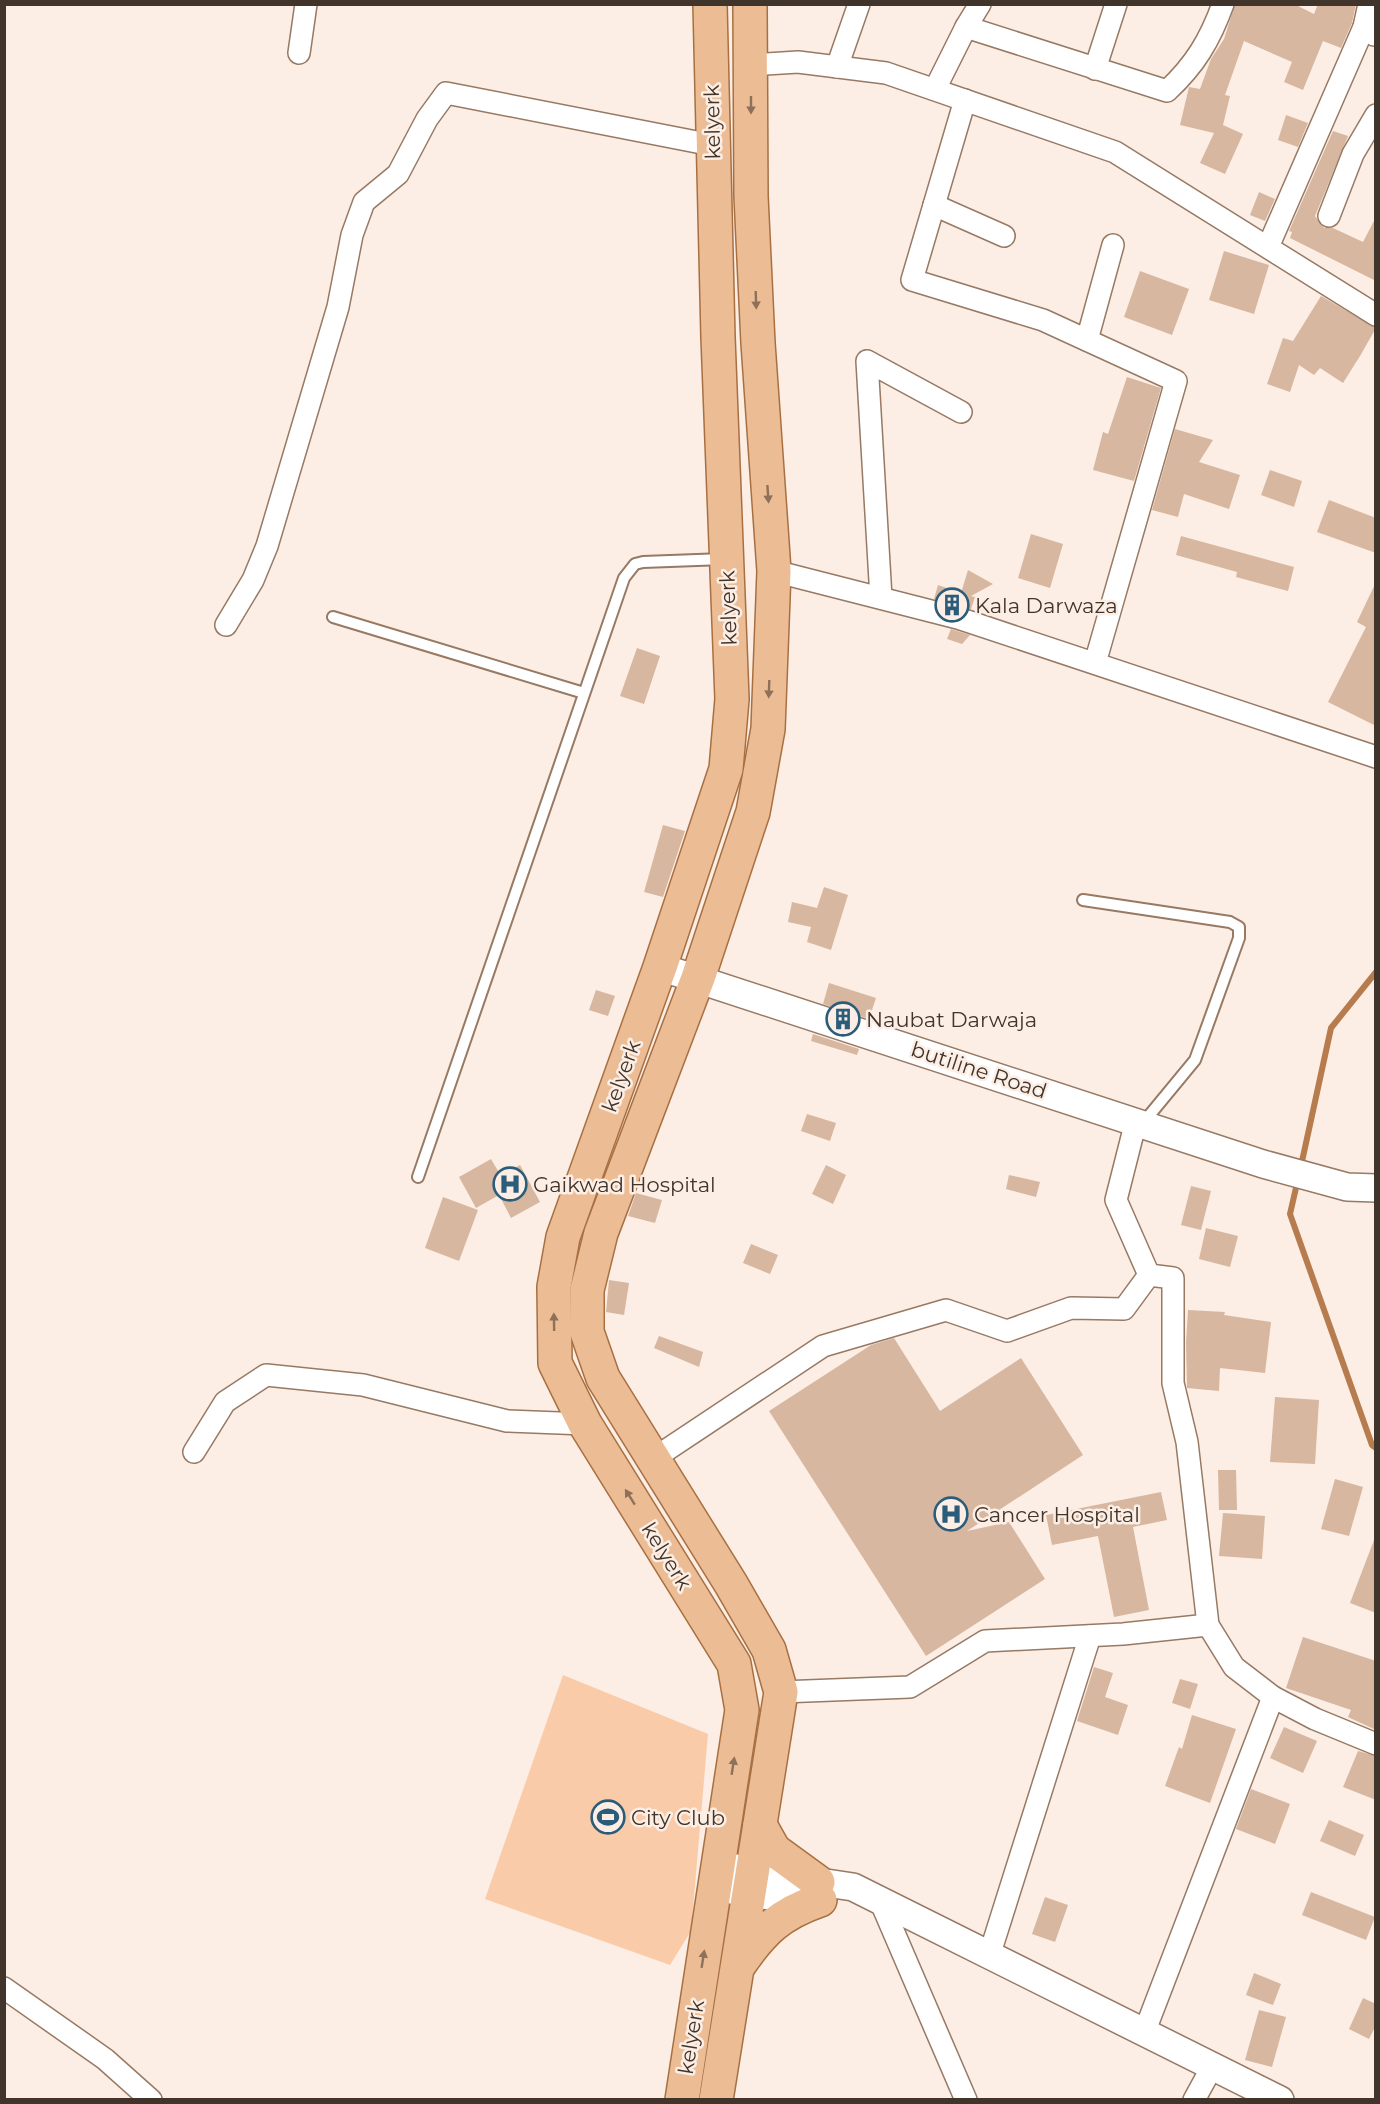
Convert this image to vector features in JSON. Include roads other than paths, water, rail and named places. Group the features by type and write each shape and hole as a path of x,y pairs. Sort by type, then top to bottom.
{"main road":[{"name":"kelyerk","path":"682,2100 742,1710 734,1664 585,1424 555,1363 554,1287 563,1237 660,967 726,769 732,699 712,145 710,4"},
{"path":"716,2100 781,1692 770,1650 603,1378 587,1332 587,1290 601,1233 698,978 753,812 768,729 774,571 758,344 752,196 750,4"},
{"path":"737,1968 758,1937 819,1891 774,1850 760,1825"}],"street":[{"path":"299,52 306,4"},
{"path":"837,67 859,4"},
{"path":"935,89 980,4"},
{"path":"1095,69 1116,4"},
{"path":"966,27 1167,91 1189,71 1211,38 1223,4"},
{"path":"1268,247 1370,31 1369,4"},
{"path":"751,65 798,62 886,73 1115,152 1376,315"},
{"path":"226,625 254,580 267,546 338,308 352,235 364,202 398,174 427,119 446,93 712,145"},
{"path":"964,100 912,280 1043,320 1176,381 1095,663"},
{"path":"1329,216 1353,154 1376,115"},
{"path":"934,206 1004,236"},
{"path":"1087,340 1113,245"},
{"path":"881,598 867,361 961,412"},
{"path":"774,571 958,618 1376,757"},
{"name":"butiline Road","path":"660,967 1263,1164 1347,1187 1376,1188"},
{"path":"1140,1122 1116,1200 1149,1275"},
{"path":"653,1459 823,1346 946,1310 1007,1331 1071,1308 1124,1309 1149,1275"},
{"path":"1149,1275 1173,1278 1173,1383 1187,1442 1208,1625 1234,1667 1274,1697 1315,1719 1376,1744"},
{"path":"194,1452 225,1402 266,1375 363,1385 507,1421 585,1424"},
{"path":"781,1692 910,1687 985,1641 1090,1636 1208,1625"},
{"path":"990,1953 1090,1636"},
{"path":"1144,2033 1274,1697"},
{"path":"716,1875 751,1883 819,1891 853,1887 990,1953 1280,2100"},
{"path":"879,1898 966,2100"},
{"path":"4,1988 105,2059 152,2100"},
{"path":"1194,2100 1212,2067"}],"lane":[{"path":"418,1177 584,693 630,569 643,562 726,559"},
{"path":"333,617 584,693"},
{"path":"1083,900 1230,922 1239,927 1239,938 1195,1060 1140,1122"}],"waterway":[{"path":"1301,1166 1331,1028 1376,972"},
{"path":"1298,1179 1290,1214 1372,1445 1376,1448"}],"place":[{"name":"Kala Darwaza","path":"952,605"},
{"name":"Naubat Darwaja","path":"843,1019"},
{"name":"Gaikwad Hospital","path":"510,1184"},
{"name":"Cancer Hospital","path":"951,1514"},
{"name":"City Club","path":"608,1817"}]}
